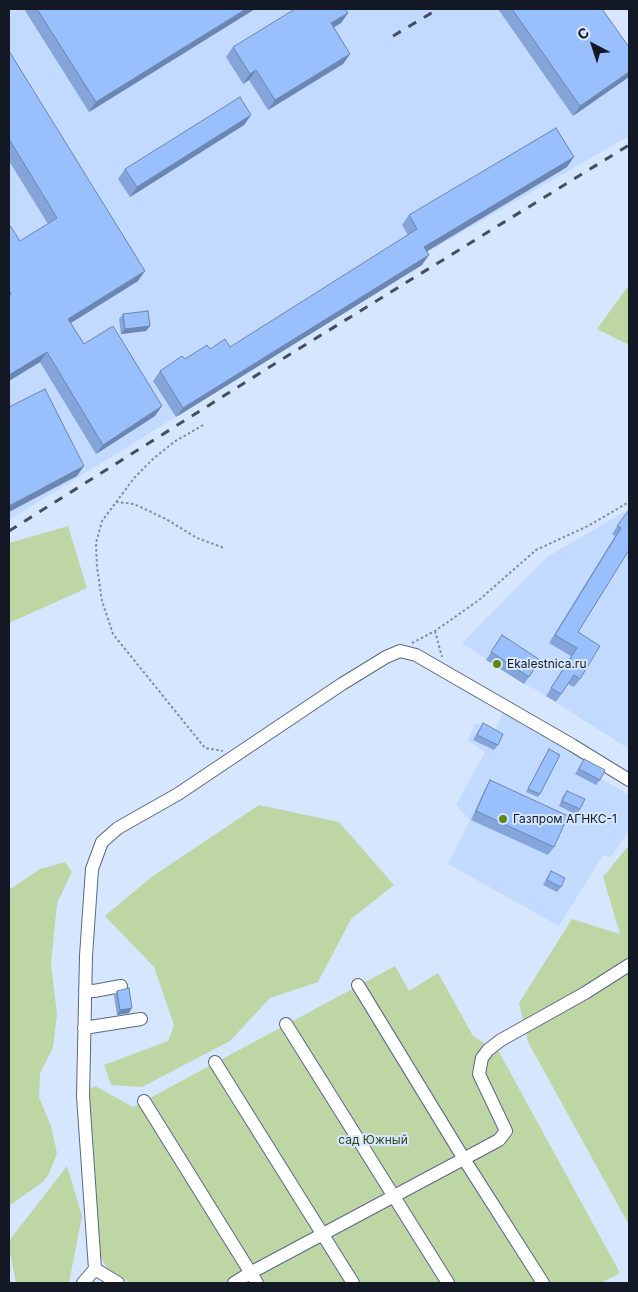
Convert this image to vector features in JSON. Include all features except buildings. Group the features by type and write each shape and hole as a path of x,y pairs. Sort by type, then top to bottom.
{"street":[{"path":"83,1283 95,1269 83,1096 84,1028 86,956 92,869 102,842 118,828 178,794 342,684 386,657 400,651 416,655 564,740 629,780"},
{"path":"234,1283 254,1278 322,1235 500,1140 506,1131 479,1074 482,1058 488,1050 501,1040 585,993 629,965"},
{"path":"358,985 464,1159 543,1283"},
{"path":"85,990 94,991 121,986"},
{"path":"84,1028 141,1019"},
{"path":"286,1024 448,1283"},
{"path":"215,1062 353,1283"},
{"path":"144,1101 254,1278"},
{"path":"95,1269 118,1283"}],"path":[{"path":"203,425 174,442 153,458 134,478 116,502 102,521 96,543 97,567 102,601 113,634 205,748 237,754"},
{"path":"116,502 134,504 166,519 197,538 224,548"},
{"path":"400,651 434,631 479,600 536,550 588,526 629,502"},
{"path":"434,631 446,672"}],"shaded area":[{"path":"9,9 599,9 629,50 629,136 419,257 404,237 226,349 206,350 152,379 176,417 9,520"},
{"path":"629,509 629,749 462,643 547,557"},
{"path":"504,711 603,771 600,778 629,795 629,831 610,857 603,855 559,926 448,864 470,820 456,805 485,752 468,741 475,723 495,730"}],"green space":[{"path":"629,285 629,345 597,329"},
{"path":"68,526 87,588 9,623 9,543"},
{"path":"259,805 339,822 394,885 351,919 318,982 270,998 230,1041 142,1087 111,1085 104,1065 168,1041 174,1025 154,967 105,916 150,878"},
{"path":"629,845 629,1225 528,1042 519,1003 572,919 620,934 603,877"},
{"path":"65,862 72,872 57,903 51,964 57,1014 53,1048 40,1073 39,1097 51,1126 57,1153 49,1174 43,1182 9,1206 9,890 40,869"},
{"name":"сад Южный","path":"395,966 409,991 438,973 473,1036 499,1052 620,1273 601,1283 130,1283 107,1268 100,1256 88,1090 95,1086 133,1107"},
{"path":"67,1166 82,1216 69,1283 16,1283 9,1241"}],"railway":[{"path":"393,36 438,9"},
{"path":"9,531 284,358 629,145"}],"place":[{"name":"Ekalestnica.ru","path":"497,664"},
{"name":"Газпром АГНКС-1","path":"503,819"}]}
